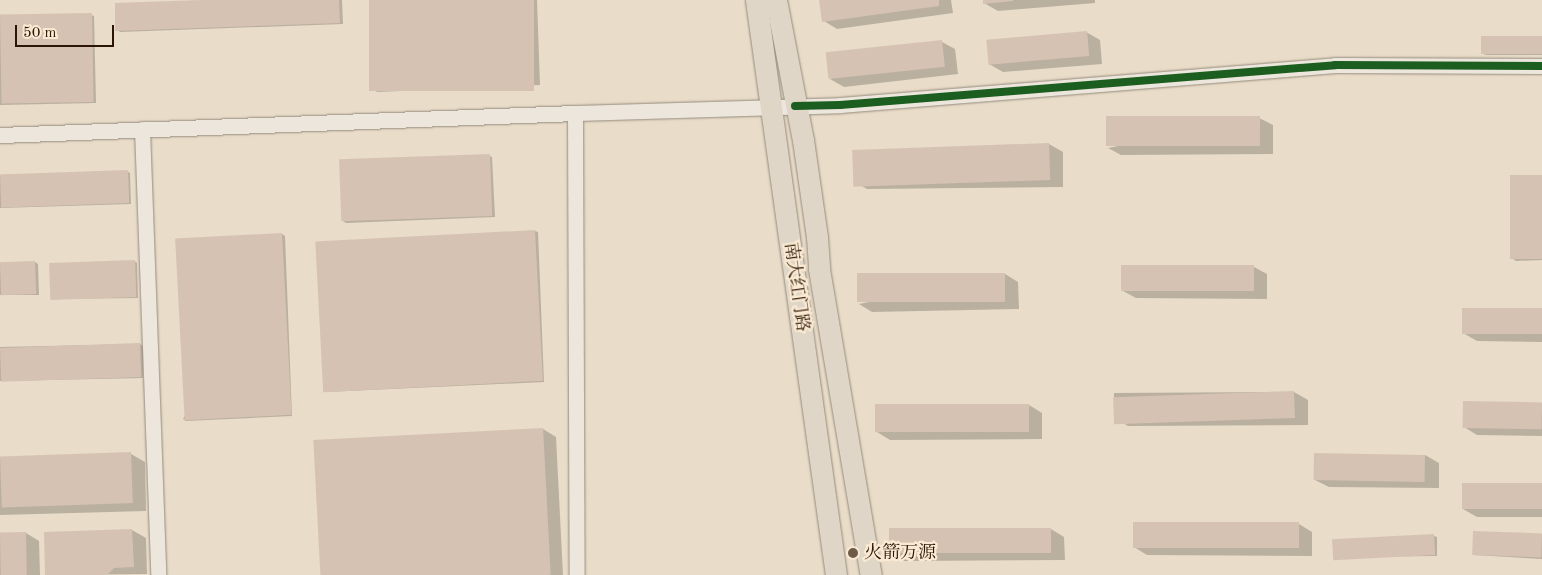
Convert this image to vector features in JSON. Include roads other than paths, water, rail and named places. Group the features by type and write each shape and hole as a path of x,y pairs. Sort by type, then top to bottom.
{"highway":[{"name":"南大红门路","path":"756,0 836,575"},
{"name":"南大红门路","path":"776,0 803,140 819,269 871,575"}],"street":[{"path":"0,134 575,113 771,109 1335,65 1542,66"},
{"path":"575,113 577,575"},
{"path":"142,129 158,575"}],"place":[{"name":"火箭万源","path":"853,553"}]}
